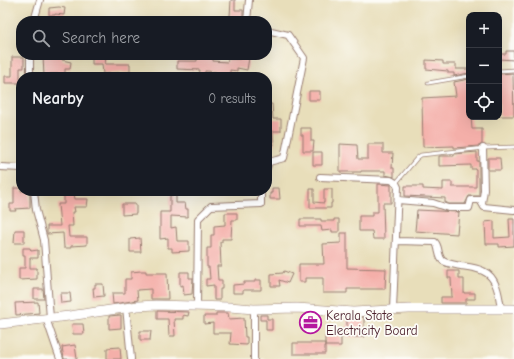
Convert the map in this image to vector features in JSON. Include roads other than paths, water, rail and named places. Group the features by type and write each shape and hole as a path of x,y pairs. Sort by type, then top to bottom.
{"street":[{"path":"35,16 40,0"},
{"path":"247,16 249,0"},
{"path":"272,31 288,36 304,58 284,158 272,161"},
{"path":"30,60 30,72"},
{"path":"482,203 484,190 483,148"},
{"path":"0,167 16,168"},
{"path":"320,177 391,180 396,183 398,187 398,200 393,310"},
{"path":"35,196 36,210 44,240 48,318 60,359"},
{"path":"197,306 198,219 211,206 261,204 260,196"},
{"path":"398,200 433,203 448,208 469,208 470,200 480,200 484,207 514,210"},
{"path":"397,241 435,242 438,245 440,257 443,261 483,271 492,278 497,289 501,309"},
{"path":"0,324 126,307 156,305 254,309 297,308 353,312 393,310 514,309"},
{"path":"126,307 131,359"},
{"path":"254,309 254,359"}],"lane":[{"path":"502,72 514,70"},
{"path":"428,83 466,77"},
{"path":"396,183 417,158 422,156 483,148 514,147"}],"place":[{"name":"Kerala State Electricity Board","path":"311,322"}]}
